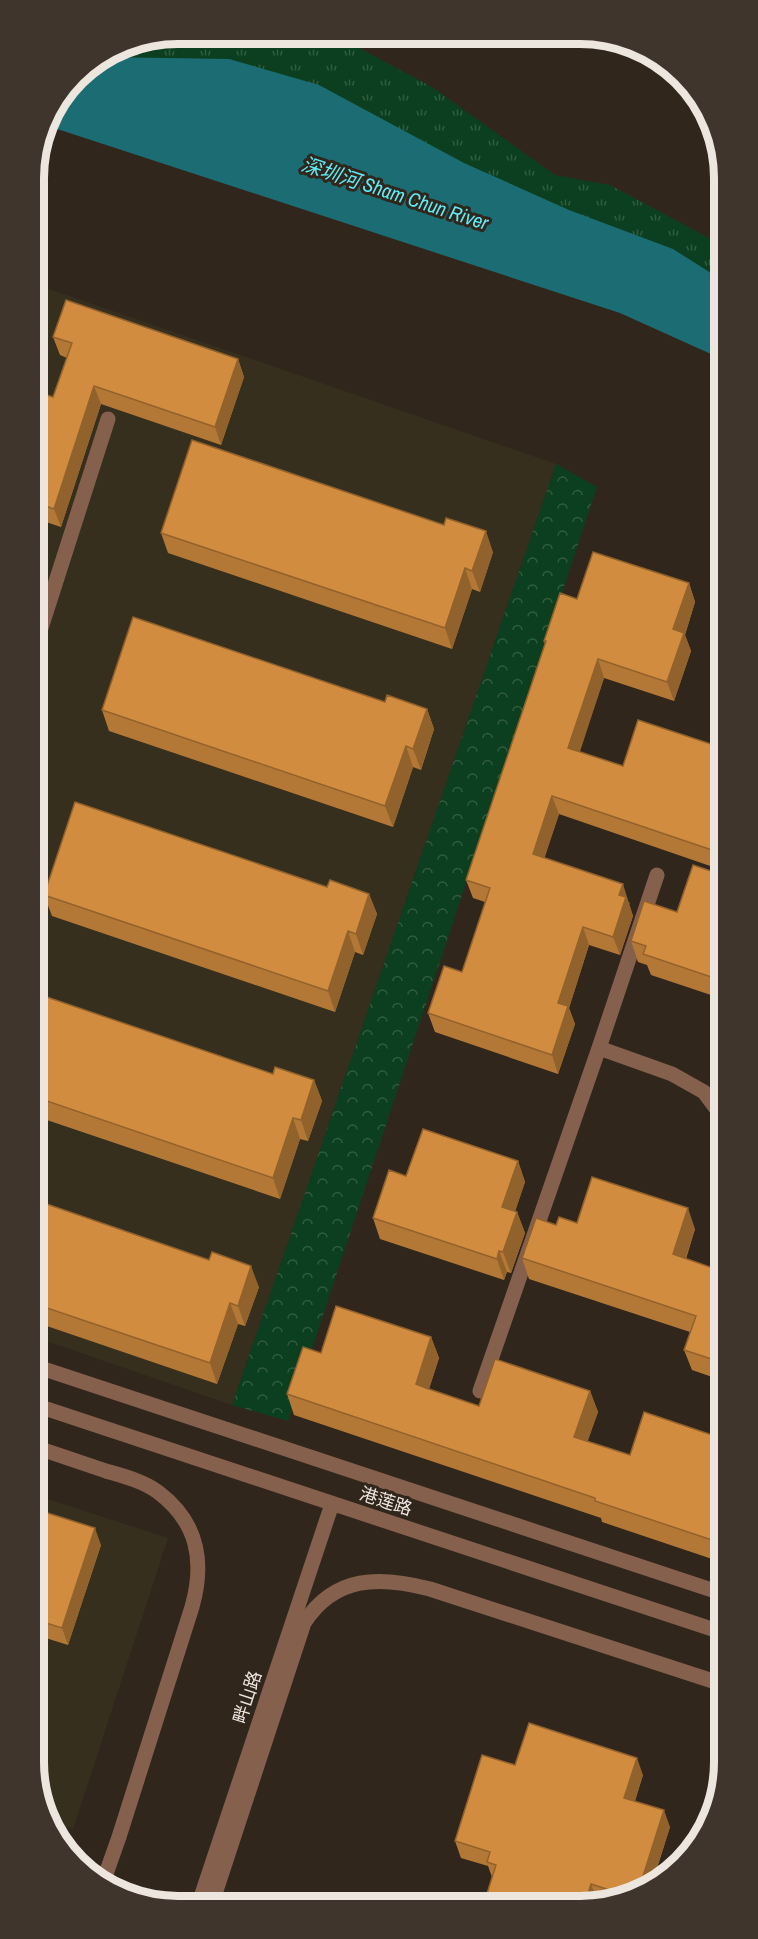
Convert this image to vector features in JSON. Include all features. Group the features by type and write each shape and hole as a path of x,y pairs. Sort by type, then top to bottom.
{"street":[{"path":"44,619 108,419"},
{"path":"480,1391 657,874"},
{"path":"599,1048 672,1074 704,1092 714,1106"},
{"path":"44,1369 714,1590"},
{"name":"港莲路","path":"44,1409 714,1630"},
{"path":"44,1451 138,1481 157,1491 177,1508 188,1527 197,1547 200,1566 198,1589 119,1837 105,1874"},
{"name":"畔山路","path":"201,1896 332,1504"},
{"path":"214,1896 304,1623 321,1602 344,1588 359,1583 391,1581 430,1589 714,1682"}],"shaded area":[{"path":"44,287 556,464 232,1405 44,1340"},
{"path":"44,1498 168,1538 73,1829 59,1824 48,1796 45,1779"}],"green space":[{"path":"352,44 432,87 555,175 610,185 714,241 714,315 93,73 118,57 160,45"},
{"path":"556,464 597,487 288,1421 232,1405"}],"water":[{"name":"深圳河 Sham Chun River","path":"118,57 229,59 319,85 464,163 569,210 673,249 714,275 714,355 620,313 53,128 71,96 89,77"}],"building":[{"path":"66,300 238,359 215,427 94,386 54,509 44,506 44,394 53,397 72,343 53,337"},
{"path":"192,440 444,525 446,518 486,531 472,571 465,568 445,628 161,533"},
{"path":"593,552 689,583 673,629 684,633 667,682 598,659 568,748 623,766 638,720 714,745 714,844 712,850 552,796 533,854 623,884 619,895 626,897 613,937 583,927 558,1003 568,1006 552,1055 428,1013 444,966 462,972 490,888 466,880 560,593 577,599"},
{"path":"133,617 385,702 387,695 427,709 413,749 406,746 385,806 102,710"},
{"path":"75,802 327,887 330,880 369,894 356,934 348,931 328,991 44,895"},
{"path":"693,865 714,872 714,978 643,954 646,946 631,941 644,901 677,912"},
{"path":"44,996 273,1074 275,1067 314,1080 301,1120 293,1118 273,1178 44,1100"},
{"path":"423,1129 518,1161 502,1207 517,1212 503,1252 499,1251 497,1259 373,1218 389,1170 406,1176"},
{"path":"592,1177 688,1208 673,1254 714,1268 714,1360 684,1350 696,1316 522,1258 536,1218 556,1225 559,1217 577,1223"},
{"path":"44,1203 209,1260 212,1252 251,1266 238,1306 230,1303 210,1363 44,1307"},
{"path":"336,1306 431,1337 416,1384 426,1388 479,1406 495,1359 590,1391 574,1437 630,1455 644,1412 714,1436 714,1541 287,1394 303,1347 321,1353"},
{"path":"44,1512 95,1528 62,1628 44,1622"},
{"path":"529,1723 637,1758 624,1798 664,1810 642,1880 613,1891 591,1884 587,1895 580,1896 486,1896 496,1865 487,1862 490,1852 455,1841 482,1755 515,1765"}]}
